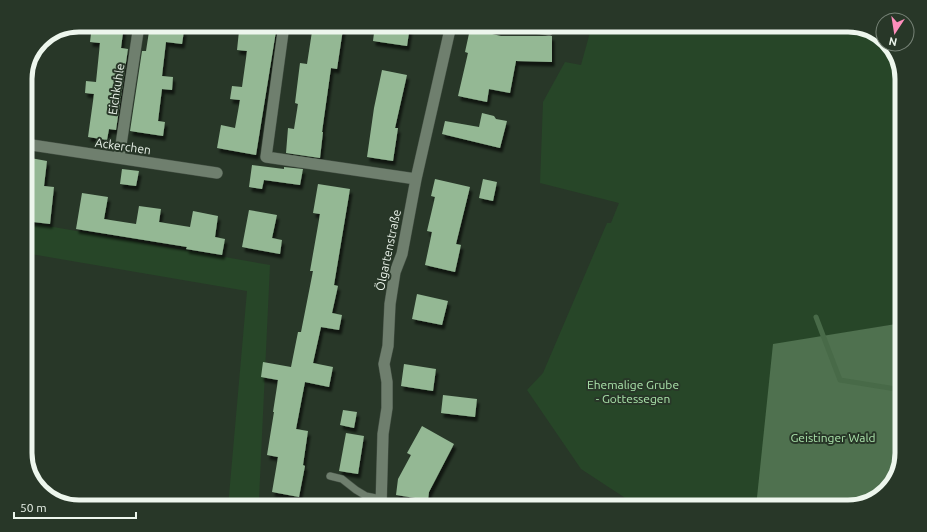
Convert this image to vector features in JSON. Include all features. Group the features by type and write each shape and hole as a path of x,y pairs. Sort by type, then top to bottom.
{"street":[{"name":"Eichkuhle","path":"118,158 138,32"},
{"path":"283,32 266,157 416,179"},
{"name":"Ölgartenstraße","path":"381,500 383,434 387,408 387,382 384,364 388,346 390,304 395,272 402,254 416,179 448,32"},
{"name":"Ackerchen","path":"32,145 217,172"}],"lane":[{"path":"330,476 342,479 356,490 375,500"}],"green space":[{"name":"Ehemalige Grube - Gottessegen","path":"590,32 854,32 872,38 875,41 875,52 887,53 893,64 895,76 895,324 826,336 895,442 895,459 889,477 872,494 854,500 628,500 581,469 527,390 543,373 607,223 611,223 619,203 540,183 543,102 565,62 581,65"},
{"path":"32,223 270,265 259,499 266,500 229,500 247,291 32,254"},
{"name":"Geistinger Wald","path":"895,324 895,459 889,477 872,494 854,500 757,500 773,344"}],"building":[{"path":"91,32 123,32 121,48 128,49 116,130 109,129 107,140 88,137 94,94 85,93 86,81 96,82 100,43 90,42"},
{"path":"149,32 184,32 182,44 166,42 162,76 173,77 172,90 162,89 158,121 165,122 163,136 130,131 142,51 146,51"},
{"path":"239,32 276,32 256,155 217,148 221,125 235,128 240,100 230,99 232,86 242,87 247,51 237,50"},
{"path":"312,32 343,32 337,69 331,68 320,158 286,153 288,128 294,129 298,104 295,103 300,63 307,64"},
{"path":"374,32 409,32 407,46 373,41"},
{"path":"469,32 483,32 501,36 552,36 552,62 516,61 510,93 489,89 487,102 458,96 468,53 465,52"},
{"path":"382,70 407,75 395,128 398,128 393,161 367,157 374,108"},
{"path":"482,113 494,116 496,119 507,121 500,148 442,134 445,121 479,127"},
{"path":"32,158 47,161 44,186 54,187 50,224 32,222"},
{"path":"252,165 284,169 284,167 303,169 300,185 264,180 262,189 249,187"},
{"path":"122,169 139,171 136,186 120,184"},
{"path":"435,179 470,187 456,244 461,245 455,272 425,265 432,232 427,231 435,197 431,196"},
{"path":"483,179 497,182 493,201 479,198"},
{"path":"318,184 350,189 334,285 338,286 332,313 342,315 339,330 321,327 313,363 333,367 329,387 305,382 296,429 308,431 303,465 305,466 299,497 272,492 278,457 267,455 278,380 261,377 263,362 291,367 298,332 301,332 313,271 310,271 320,214 313,213"},
{"path":"82,193 108,197 104,219 136,224 139,206 161,209 159,222 190,227 193,211 218,216 215,237 225,239 222,255 186,249 187,247 76,229"},
{"path":"249,210 277,215 272,238 282,240 280,254 242,247"},
{"path":"417,294 448,301 442,325 412,319"},
{"path":"404,364 436,369 433,391 401,386"},
{"path":"443,395 477,399 475,417 441,413"},
{"path":"343,410 357,412 354,428 340,425"},
{"path":"422,426 454,444 429,492 428,500 396,495 398,479 411,455 407,453"},
{"path":"346,433 364,436 358,474 339,471"}],"waterway":[{"path":"816,317 840,380 895,389"}]}
